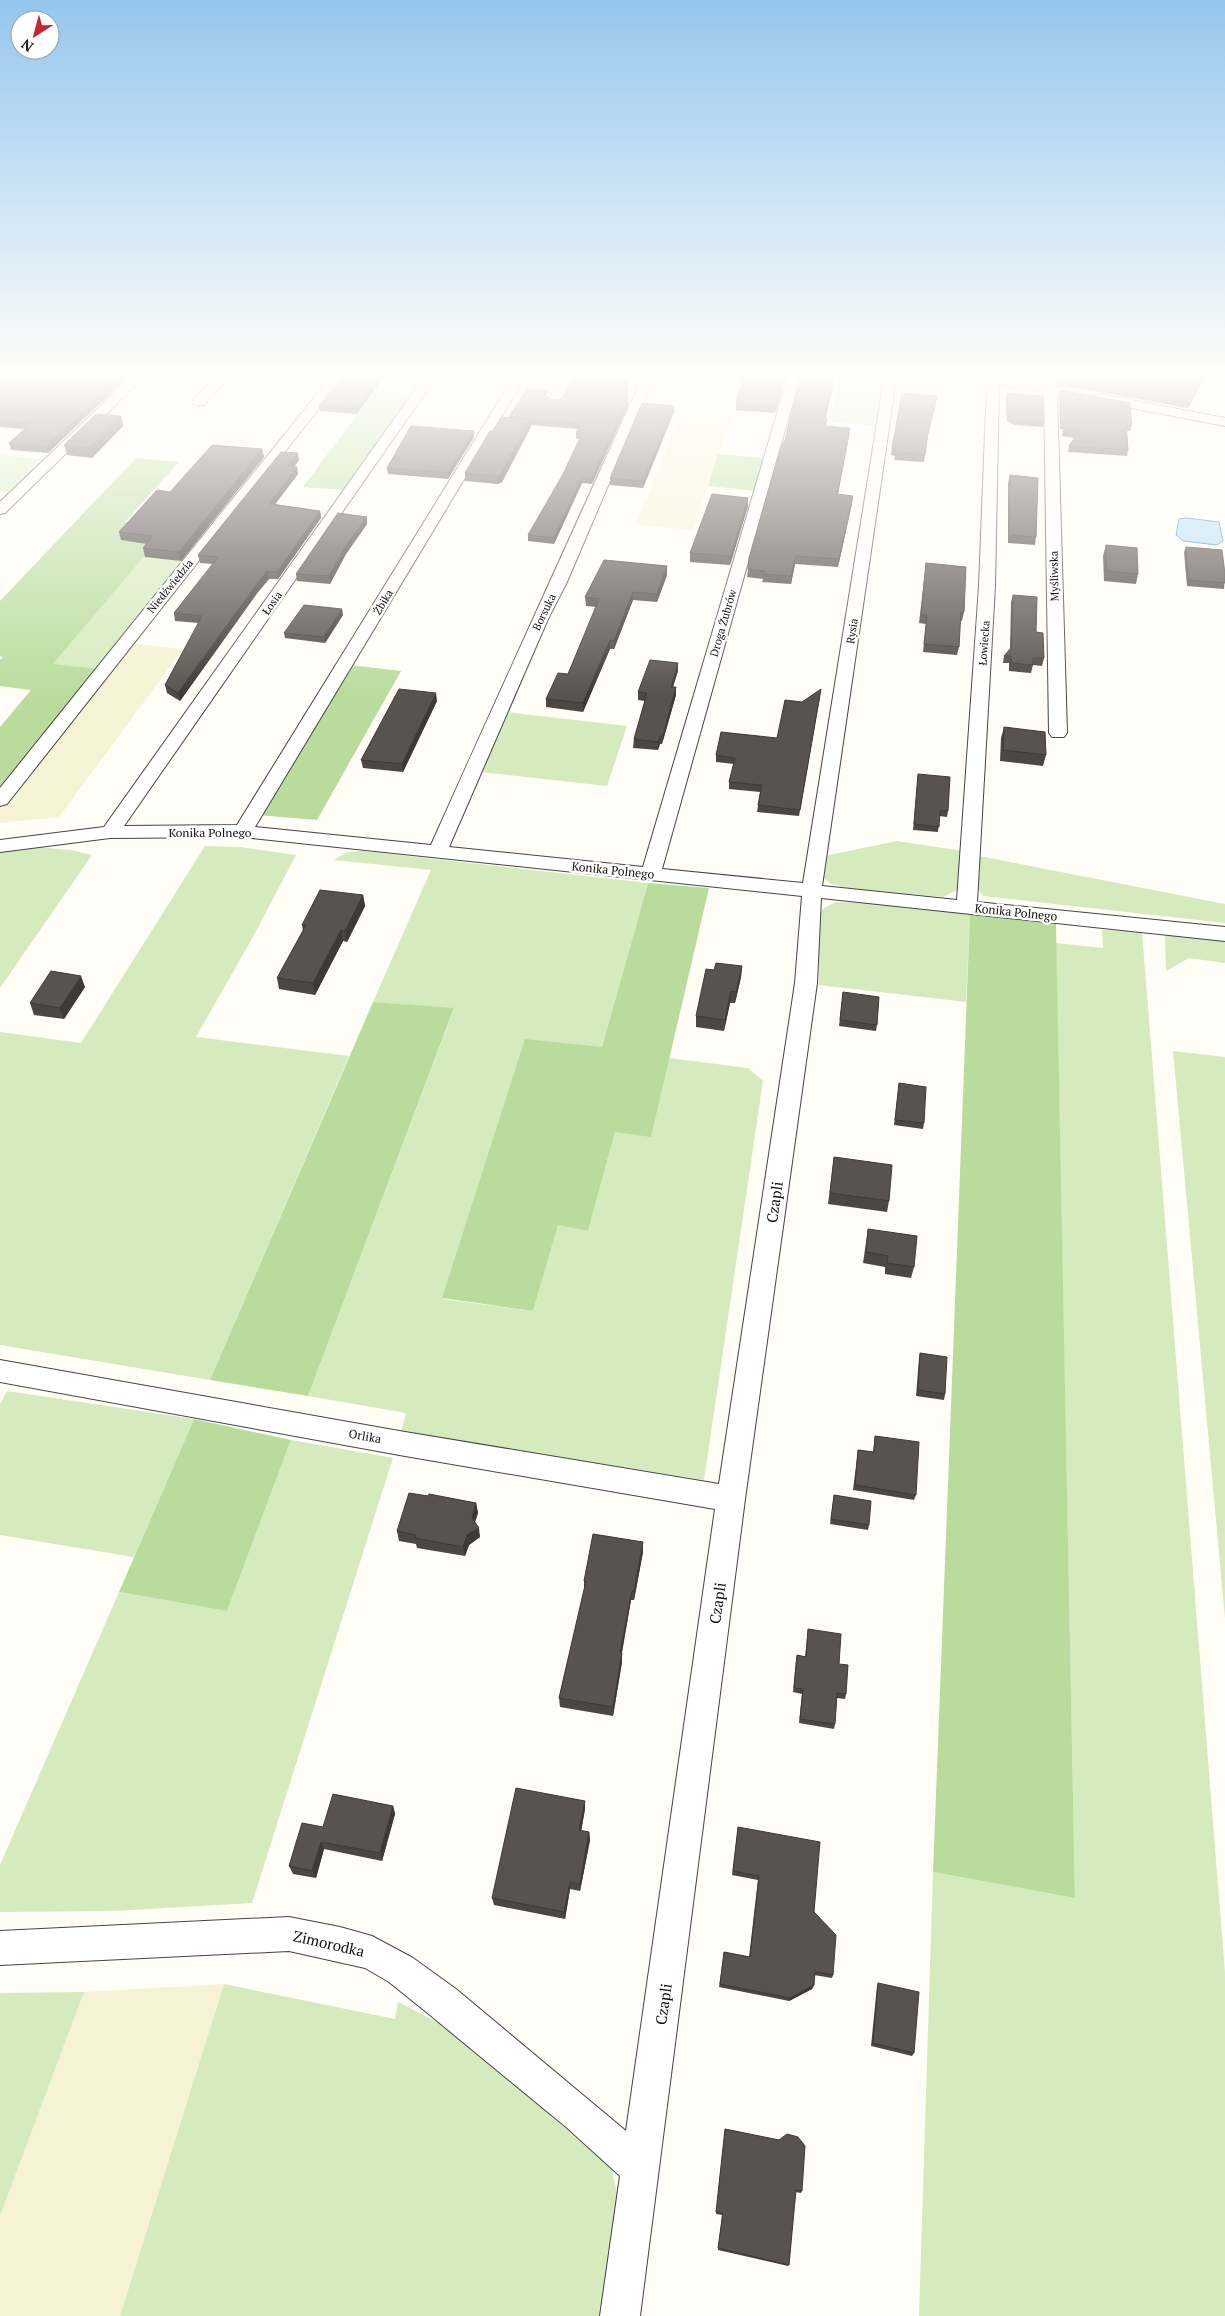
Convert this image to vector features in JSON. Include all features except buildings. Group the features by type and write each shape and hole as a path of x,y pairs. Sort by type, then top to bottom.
{"street":[{"path":"0,510 30,481"},
{"name":"Niedźwiedzia","path":"0,800 254,481"},
{"name":"Łosia","path":"110,832 357,481"},
{"name":"Żbika","path":"243,831 456,481"},
{"name":"Borsuka","path":"437,852 603,481"},
{"name":"Droga Żubrów","path":"651,874 764,481"},
{"name":"Rysia","path":"812,889 874,481"},
{"name":"Łowiecka","path":"967,906 987,586 990,481"},
{"name":"Myśliwska","path":"1052,481 1058,734"},
{"name":"Konika Polnego","path":"0,846 110,832 243,831 812,889 1225,934"},
{"name":"Czapli","path":"620,2316 731,1499 806,983 812,889"},
{"name":"Orlika","path":"0,1371 405,1444 731,1499"},
{"name":"Zimorodka","path":"0,1948 289,1934 340,1944 372,1953 401,1970 449,2008 579,2114 641,2169"}],"shaded area":[{"path":"654,481 710,481 693,530 636,525"},
{"path":"129,643 183,649 59,817 0,823 0,806"},
{"path":"224,1984 120,2316 0,2316 0,2216 84,1992"}],"green space":[{"path":"0,481 25,481 14,492 0,491"},
{"path":"114,481 162,481 125,522 170,526 53,664 97,669 0,791 0,727 31,690 0,686 0,660 3,657 0,656 0,601"},
{"path":"307,481 352,481 346,490 303,487"},
{"path":"710,481 758,481 755,491 708,486"},
{"path":"170,526 209,530 97,669 52,665"},
{"path":"350,665 401,671 317,820 257,815"},
{"path":"506,712 627,726 607,786 480,772"},
{"path":"897,841 963,851 959,889 943,897 847,888 831,884 822,877 824,856"},
{"path":"205,846 240,847 296,855 253,937 196,1037 349,1056 210,1380 0,1345 0,1032 81,1043"},
{"path":"35,847 71,850 92,855 0,988 0,852"},
{"path":"363,851 648,883 602,1047 443,1299 533,1311 558,1224 588,1231 615,1132 651,1136 669,1058 748,1068 763,1081 704,1480 401,1432 406,1413 308,1396 454,1009 373,1002 431,870 334,860 348,852"},
{"path":"979,856 1225,904 1225,923 983,896 978,889"},
{"path":"648,883 709,888 651,1137 615,1132 588,1231 558,1225 533,1311 442,1298 525,1039 602,1047"},
{"path":"836,902 905,905 970,914 966,1002 819,985 819,915 824,908"},
{"path":"970,914 1056,924 1075,1898 933,1872"},
{"path":"1102,930 1142,932 1225,1973 1225,2316 919,2316 933,1872 1075,1898 1056,943 1103,948"},
{"path":"1165,934 1225,940 1225,963 1189,958 1166,971"},
{"path":"373,1002 454,1008 308,1396 210,1380"},
{"path":"1173,1051 1225,1057 1225,1618"},
{"path":"7,1391 194,1419 134,1557 0,1535 0,1404"},
{"path":"194,1419 291,1440 227,1611 119,1592"},
{"path":"291,1440 393,1458 252,1903 114,1911 0,1912 0,1865 119,1592 227,1611"},
{"path":"224,1984 395,2019 398,2002 443,2025 489,2061 612,2170 619,2202 602,2316 120,2316"},
{"path":"84,1992 0,2216 0,1993"}],"water":[{"path":"1187,518 1219,522 1223,541 1217,545 1183,541 1176,535 1179,519"}]}
